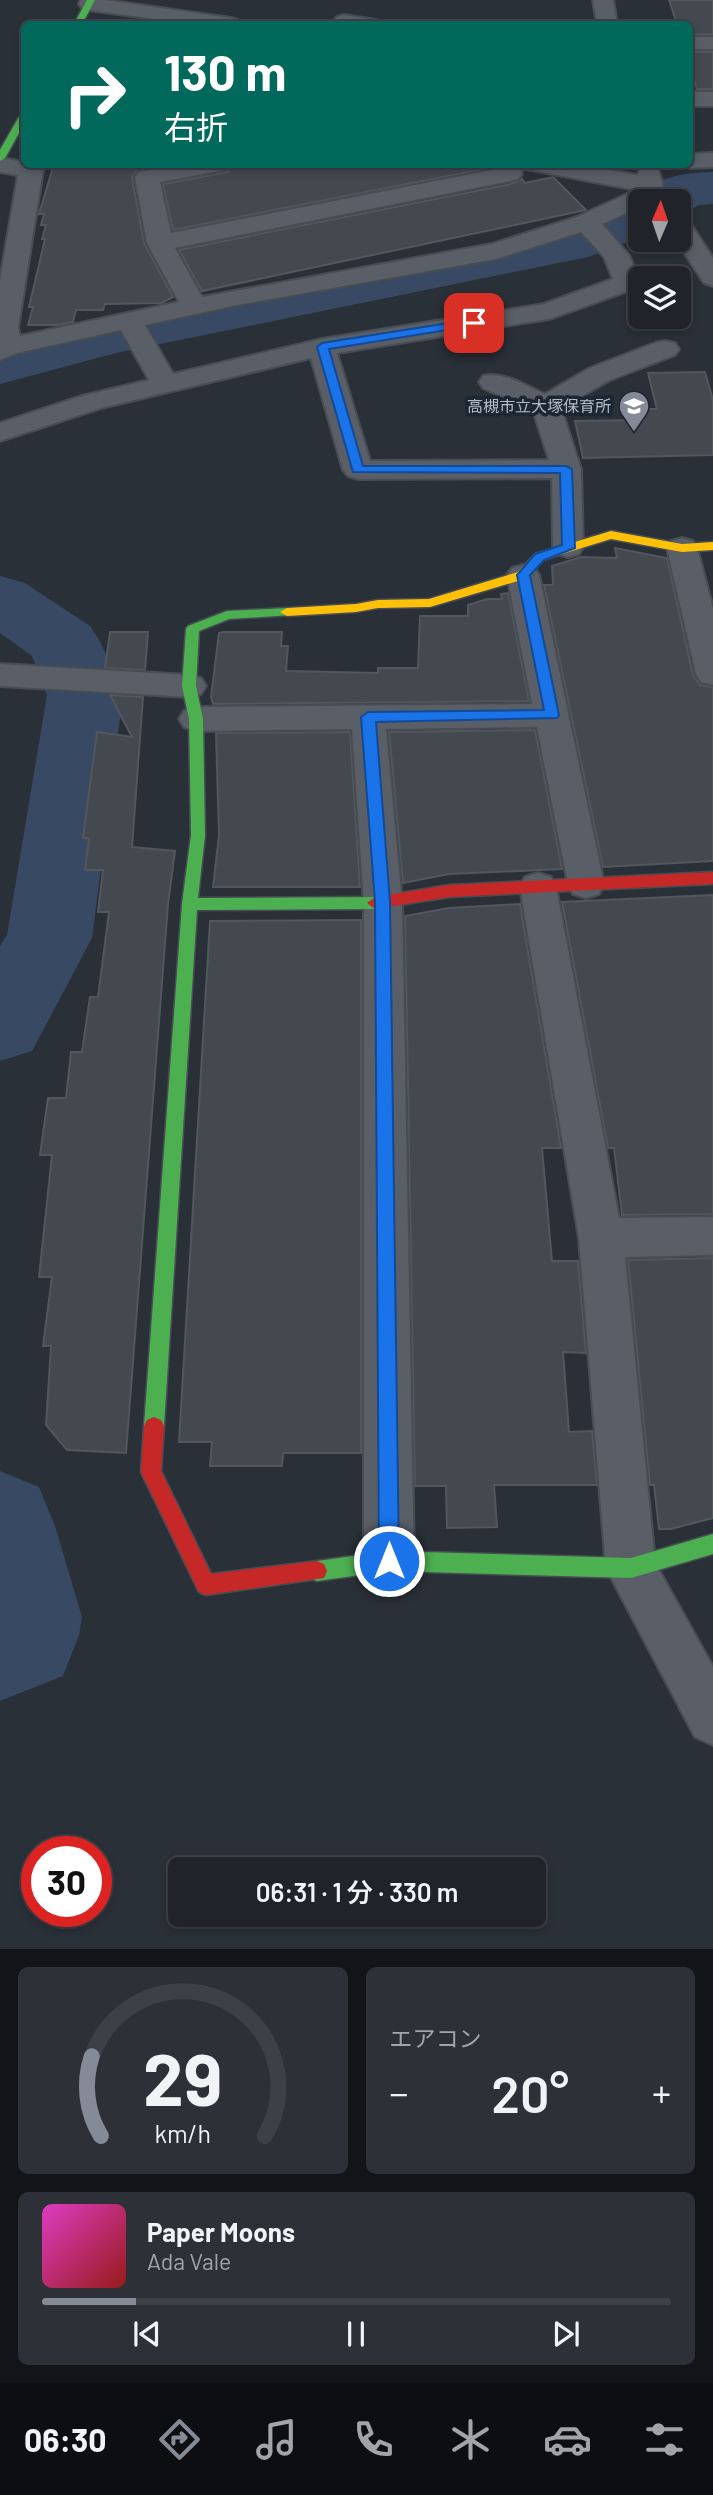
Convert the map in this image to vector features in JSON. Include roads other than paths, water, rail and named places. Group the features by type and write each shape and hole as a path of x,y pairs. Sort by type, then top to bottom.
{"street":[{"path":"603,0 606,21"},
{"path":"80,21 90,2 228,21"},
{"path":"693,43 713,43"},
{"path":"693,99 713,99"},
{"path":"0,158 21,122"},
{"path":"693,161 713,160"},
{"path":"0,165 32,170 5,328 4,349 194,306 496,251 586,222 628,200"},
{"path":"194,306 160,243 147,177 197,168"},
{"path":"160,243 510,174 509,168"},
{"path":"546,168 630,189"},
{"path":"0,432 92,402 322,347 549,311 627,282 616,255 586,222"},
{"path":"691,244 713,278"},
{"path":"129,320 165,384"},
{"path":"322,347 358,470 566,469"},
{"path":"546,405 600,374 665,349"},
{"path":"493,382 546,405 566,469 568,548"},
{"path":"713,674 698,547 611,535 539,557 523,575 430,603 227,615 193,629 190,686 196,719 198,835 190,904 151,1472 206,1585 389,1561 631,1568 713,1544"},
{"path":"523,575 586,884"},
{"path":"0,675 190,686"},
{"path":"196,719 552,715"},
{"path":"368,717 383,902 389,1561"},
{"path":"190,904 383,902 449,891 713,878"},
{"path":"538,887 601,1238 631,1568 713,1719"},
{"path":"601,1238 713,1236"}],"waterway":[{"path":"689,189 713,188"},
{"path":"0,365 111,336 568,245 605,233 628,221"},
{"path":"0,599 64,643 85,695 49,938 0,1025"},
{"path":"0,1526 25,1617 22,1635 0,1643"}],"place":[{"name":"高槻市立大塚保育所","path":"634,433"}]}
